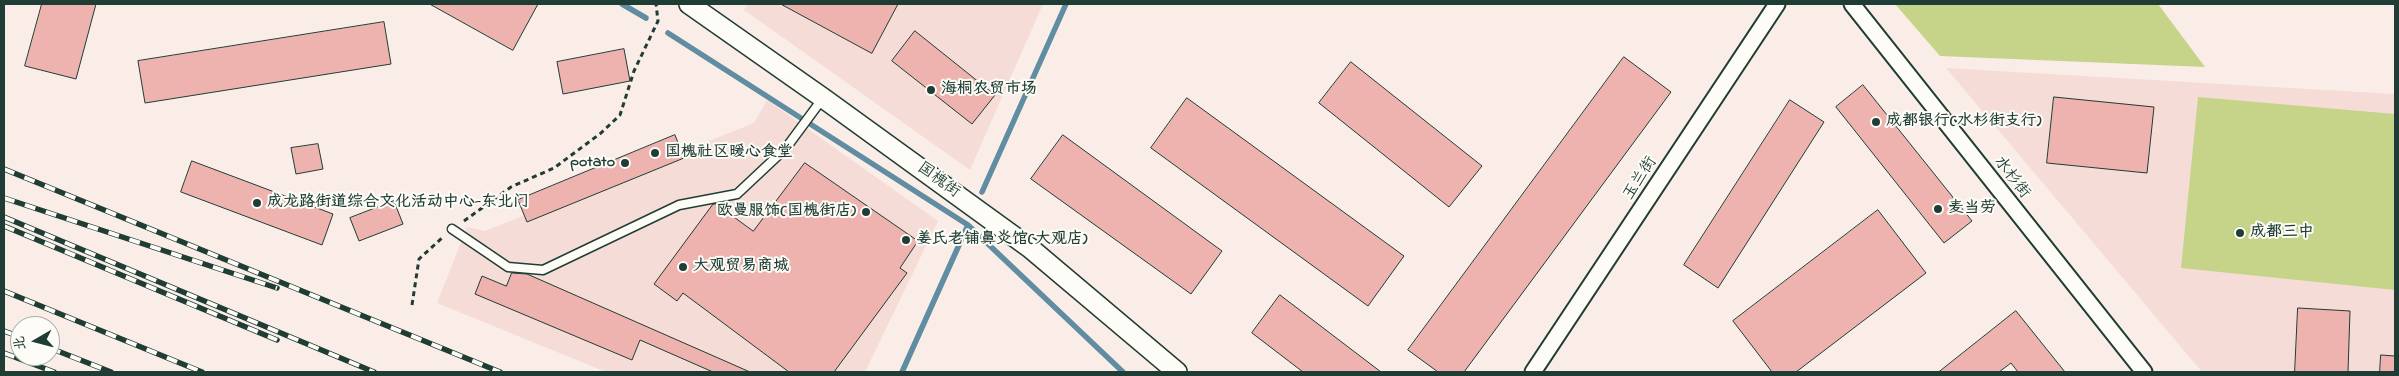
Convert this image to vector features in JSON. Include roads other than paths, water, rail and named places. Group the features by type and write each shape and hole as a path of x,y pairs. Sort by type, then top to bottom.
{"street":[{"name":"国槐街","path":"688,4 823,98 1030,248 1177,372"},
{"name":"玉兰街","path":"1533,372 1777,4"},
{"name":"水杉街","path":"1852,4 2144,372"}],"lane":[{"path":"452,229 508,267 543,270 678,205 738,194 786,148 823,98"}],"waterway":[{"path":"622,4 646,18"},
{"path":"982,192 1066,4"},
{"path":"668,33 968,225 1123,372"},
{"path":"902,372 968,225"}],"railway":[{"path":"4,169 500,372"},
{"path":"4,198 277,288"},
{"path":"4,217 374,372"},
{"path":"4,226 277,340"},
{"path":"4,291 202,372"},
{"path":"4,331 10,333"},
{"path":"60,352 111,372"},
{"path":"4,353 54,372"}],"place":[{"name":"海桐农贸市场","path":"931,90"},
{"name":"成都银行(水杉街支行)","path":"1876,122"},
{"name":"国槐社区暖心食堂","path":"655,153"},
{"name":"potato","path":"625,163"},
{"name":"成龙路街道综合文化活动中心-东北门","path":"257,203"},
{"name":"麦当劳","path":"1938,209"},
{"name":"欧曼服饰(国槐街店)","path":"866,212"},
{"name":"成都三中","path":"2240,233"},
{"name":"姜氏老铺鼻炎馆(大观店)","path":"906,240"},
{"name":"大观贸易商城","path":"683,267"}]}
